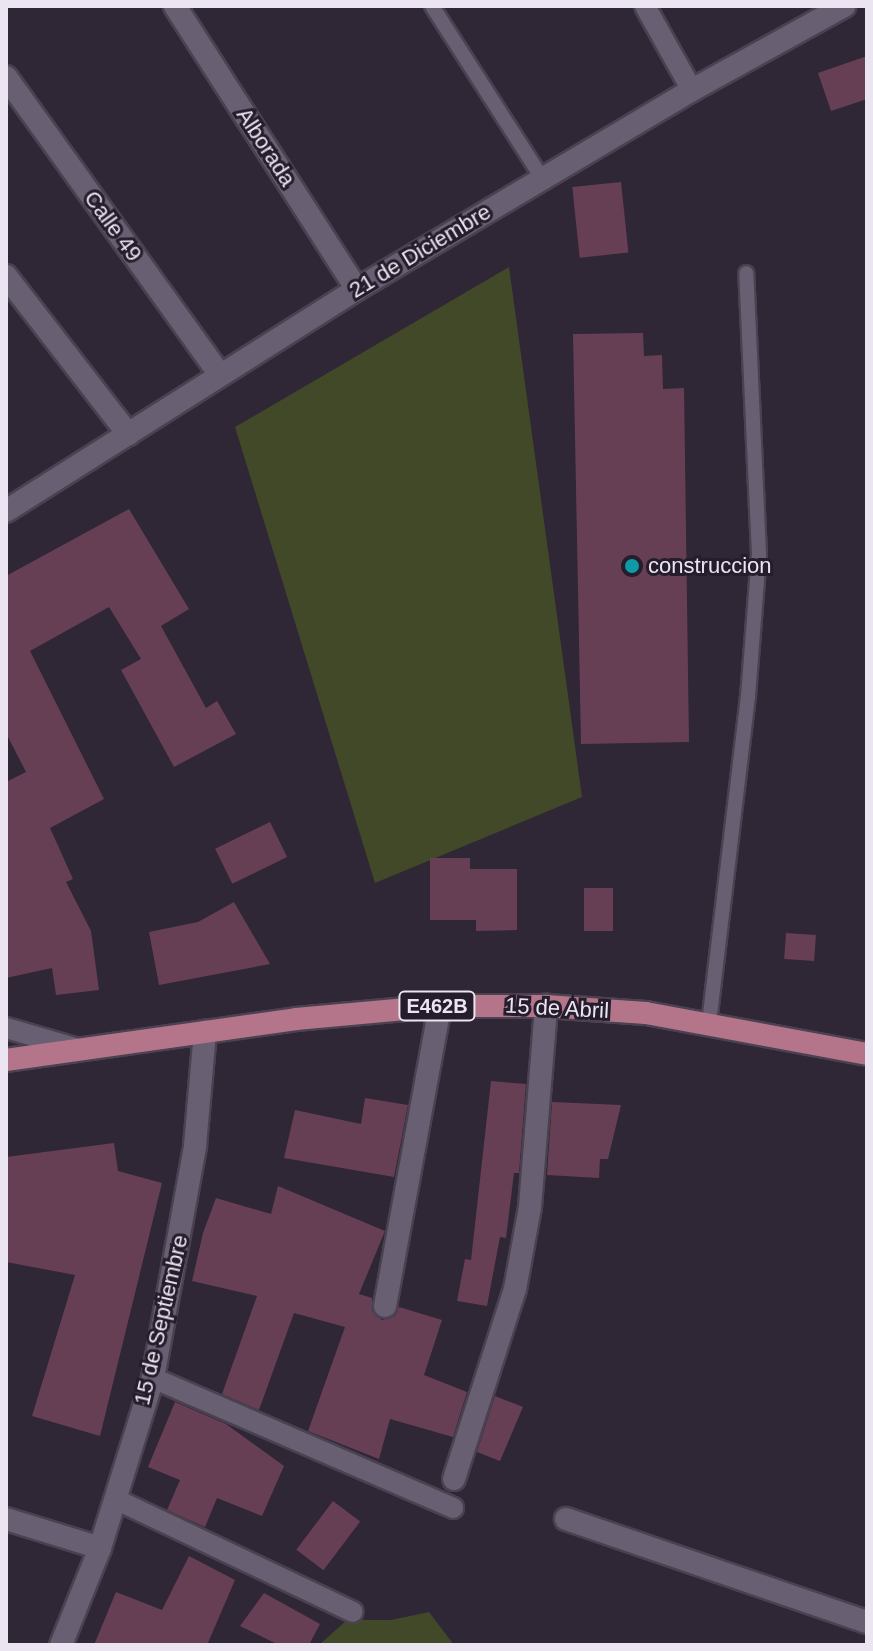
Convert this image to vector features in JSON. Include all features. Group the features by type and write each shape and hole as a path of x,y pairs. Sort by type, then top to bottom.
{"main road":[{"name":"15 de Abril","path":"6,1060 205,1031 440,1006 546,1006 709,1023 867,1054"}],"street":[{"name":"Alborada","path":"175,6 357,289"},
{"path":"645,6 692,90"},
{"name":"21 de Diciembre","path":"6,511 357,289 835,8"},
{"name":"Calle 49","path":"6,77 220,375"},
{"path":"6,276 128,434"},
{"path":"385,1306 440,1006"},
{"path":"454,1479 515,1289 535,1164 546,1006"},
{"path":"6,1028 75,1048"},
{"name":"15 de Septiembre","path":"61,1645 100,1548 153,1378 195,1146 205,1031"},
{"path":"153,1378 453,1508"},
{"path":"115,1499 353,1612"},
{"path":"6,1519 100,1548"},
{"path":"566,1519 867,1622"}],"lane":[{"path":"432,6 542,178"},
{"path":"709,1023 748,697 759,554 746,273"}],"green space":[{"path":"509,267 582,797 375,883 235,427"},
{"path":"429,1612 454,1645 319,1645 347,1620 391,1620"}],"building":[{"path":"867,56 867,99 831,111 818,73"},
{"path":"621,182 628,253 580,258 572,187"},
{"name":"construccion","path":"643,333 644,356 662,355 663,389 684,388 689,742 581,744 573,334"},
{"path":"129,509 189,609 161,626 206,708 217,701 236,734 174,767 121,670 141,659 109,607 30,651 104,799 50,828 73,879 66,882 91,931 99,990 56,995 52,968 6,978 6,782 26,772 6,733 6,576"},
{"path":"270,822 287,857 232,884 215,849"},
{"path":"430,858 470,858 470,869 517,869 517,930 476,931 476,920 430,920"},
{"path":"584,888 613,888 613,931 584,931"},
{"path":"234,902 270,964 159,985 149,932 198,922"},
{"path":"786,933 816,935 814,961 784,959"},
{"path":"491,1081 526,1084 519,1173 514,1173 506,1238 500,1237 487,1306 457,1301 465,1259 471,1260"},
{"path":"365,1098 408,1105 394,1177 284,1158 295,1110 361,1124"},
{"path":"552,1102 621,1105 608,1159 600,1159 599,1178 547,1175"},
{"path":"114,1143 118,1171 162,1183 100,1436 32,1416 75,1275 6,1262 6,1157"},
{"path":"278,1186 385,1231 359,1294 372,1298 372,1311 382,1320 395,1316 399,1307 442,1320 424,1375 467,1392 453,1437 390,1419 379,1459 308,1431 345,1327 294,1313 259,1410 222,1394 257,1296 192,1281 203,1233 216,1198 271,1214"},
{"path":"495,1396 523,1407 500,1461 477,1452"},
{"path":"175,1402 226,1424 284,1466 262,1516 217,1498 205,1527 167,1510 180,1480 148,1467"},
{"path":"333,1501 360,1521 323,1570 296,1550"},
{"path":"189,1556 235,1580 207,1645 94,1645 116,1592 162,1610"},
{"path":"264,1593 320,1624 309,1645 279,1645 240,1626"}],"place":[{"name":"construccion","path":"632,566"}]}
